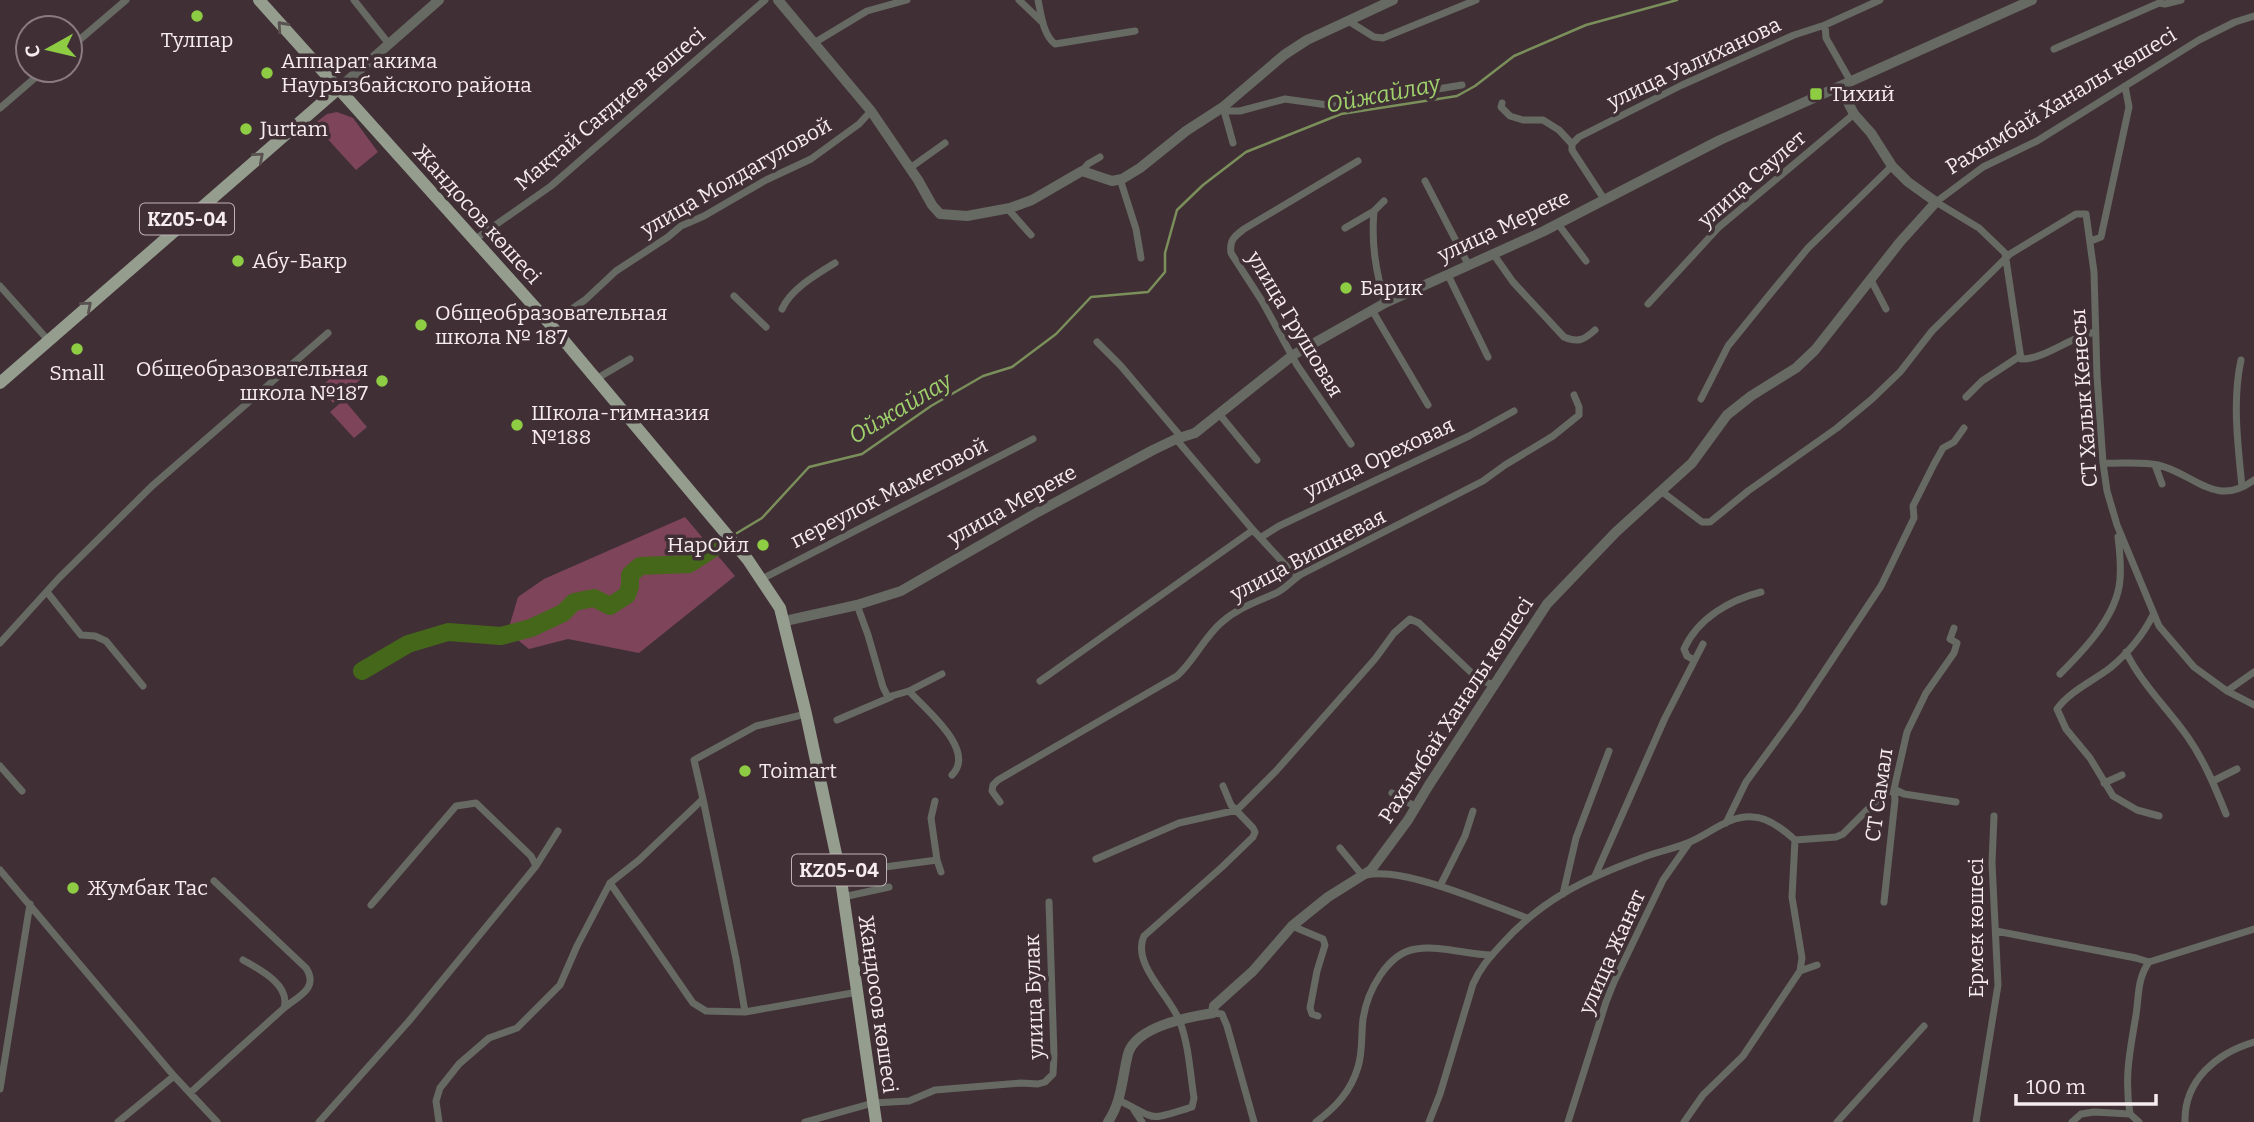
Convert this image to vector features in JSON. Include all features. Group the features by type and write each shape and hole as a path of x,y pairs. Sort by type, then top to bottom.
{"main road":[{"name":"Жандосов көшесі","path":"259,0 550,324 762,579 780,608 840,873 876,1122"},
{"path":"318,106 325,95 326,85 320,67"},
{"name":"KZ05-04","path":"0,383 338,88"},
{"path":"318,106 330,101 358,109"}],"street":[{"path":"84,36 126,0"},
{"path":"354,0 389,44"},
{"path":"338,88 439,0"},
{"name":"Мақтай Сағдиев көшесі","path":"474,240 551,186 765,0"},
{"path":"778,0 871,111 940,214 967,216 1032,200 1082,172 1088,164 1100,157"},
{"path":"814,43 867,11 906,0"},
{"path":"1019,0 1043,23"},
{"path":"1038,0 1043,23 1055,44 1135,31"},
{"path":"1082,172 1112,181 1140,168 1186,131 1223,107 1284,55 1307,40 1393,0"},
{"path":"1350,22 1374,37 1383,38 1476,0"},
{"name":"улица Уалиханова","path":"1572,144 1579,137 1682,85 1880,0"},
{"name":"улица Мереке","path":"785,621 857,606 901,591 1038,512 1178,438 1195,433 1293,355 1348,322 1558,224 1720,140 2032,0"},
{"path":"2054,49 2158,1 2165,4 2182,0"},
{"name":"Рахымбай Ханалы көшесі","path":"1213,1013 1214,1006 1253,971 1292,926 1328,897 1364,876 1396,837 1547,604 1616,532 1692,463 1727,415 1751,396 1796,368 1815,350 1900,242 1936,202 1983,167 2037,141 2199,40 2254,16"},
{"path":"1825,25 1826,38 1851,82"},
{"path":"0,107 27,84"},
{"path":"1223,107 1229,111 1240,111 1285,99 1335,106 1363,104 1383,98 1462,85"},
{"path":"1661,491 1702,522 1710,522 1872,399 1900,372 1932,331 2005,259 2076,214 2086,214 2091,241 2101,237 2129,107 2125,86"},
{"path":"1840,87 1854,114 1871,133 1892,166 1908,182 1936,202 1986,233 2005,253 2021,359 2042,355 2077,337 2095,332"},
{"path":"1502,103 1501,107 1510,116 1520,120 1543,120 1552,124 1572,144 1572,150 1604,199"},
{"path":"1223,107 1233,143"},
{"name":"улица Молдагуловой","path":"550,324 585,300 616,271 681,226 811,159 859,124 871,111"},
{"name":"улица Саулет","path":"1648,304 1718,228 1854,114"},
{"path":"910,168 945,143"},
{"name":"улица Грушовая","path":"1350,444 1297,365 1231,253 1231,241 1244,229 1358,161"},
{"path":"1701,399 1728,346 1808,247 1892,166"},
{"path":"1119,179 1133,219 1140,258"},
{"path":"1425,181 1469,266"},
{"path":"1345,228 1374,211 1384,201"},
{"path":"1007,208 1031,235"},
{"path":"1374,211 1374,265 1385,303"},
{"path":"1354,223 1363,221 1369,225 1373,238"},
{"path":"1558,224 1586,261"},
{"name":"СТ Халык Кенесы","path":"2091,241 2104,463 2107,491 2116,525 2159,626 2194,667 2227,691 2254,705"},
{"path":"1494,255 1513,282 1564,337 1575,342 1595,330"},
{"path":"782,309 785,302 808,281 835,263"},
{"path":"1448,275 1488,357"},
{"path":"1871,279 1886,309"},
{"path":"0,286 48,340"},
{"path":"734,296 766,327"},
{"path":"1373,310 1429,405"},
{"path":"0,643 152,486 328,333"},
{"path":"1097,342 1139,387 1253,530 1291,571 1300,575"},
{"path":"1966,397 1982,381 2020,356"},
{"path":"596,379 630,359"},
{"path":"2241,360 2236,414 2242,487"},
{"name":"улица Вишневая","path":"1000,802 992,791 998,780 1177,676 1188,666 1208,636 1222,622 1247,605 1276,594 1300,575 1483,481 1553,436 1579,415 1580,407 1574,395"},
{"name":"улица Ореховая","path":"1261,538 1279,526 1469,436 1514,411"},
{"path":"1220,415 1257,460"},
{"path":"1726,822 1746,782 1798,711 1881,586 1914,518 1913,506 1934,464 1944,448 1954,442 1964,428"},
{"name":"переулок Маметовой","path":"762,579 1033,439"},
{"path":"2104,463 2155,464 2211,491 2220,492 2242,487 2254,480"},
{"path":"2155,464 2162,484"},
{"path":"2060,674 2099,628 2116,598 2120,578 2116,525"},
{"path":"1040,681 1253,530"},
{"path":"47,592 81,635 106,641 143,686"},
{"path":"1694,660 1687,656 1684,649 1689,637 1726,605 1761,592"},
{"path":"857,606 887,697"},
{"path":"2153,615 2147,627 2126,652 2057,709 2066,729 2090,758 2113,796 2137,810 2159,816"},
{"path":"1096,859 1179,823 1237,810 1276,771 1409,619 1419,623 1477,678 1495,686"},
{"path":"2147,627 2153,624 2159,626"},
{"name":"СТ Самал","path":"1884,902 1897,771 1912,720 1934,678 1954,653 1957,643 1950,639 1954,628"},
{"path":"1595,876 1665,718 1703,645"},
{"path":"2126,652 2140,676 2160,698 2188,737 2213,781 2226,814"},
{"path":"2227,691 2254,672"},
{"path":"837,720 887,697 909,691 942,674"},
{"path":"909,691 954,739 960,759 952,775"},
{"path":"745,1012 694,760 755,726 806,714"},
{"path":"1563,894 1576,838 1609,751"},
{"path":"0,766 22,791"},
{"path":"2213,781 2237,769"},
{"path":"2104,783 2122,775"},
{"path":"1118,1100 1156,1121 1192,1107 1194,1098 1180,1019 1141,957 1140,943 1144,936 1253,837 1253,828 1231,805 1223,786"},
{"path":"1429,1122 1473,984 1481,967 1527,918 1551,899 1595,876 1689,843 1738,818 1757,817 1781,828 1795,840 1836,837 1843,834 1882,795 1894,789 1905,794 1956,802"},
{"path":"1392,793 1416,807"},
{"path":"439,1122 436,1101 440,1088 459,1064 489,1038 517,1028 561,985 577,946 610,883 639,860 702,799"},
{"path":"935,801 930,818 941,872"},
{"path":"371,905 456,806 476,803 531,856 536,866"},
{"path":"1440,886 1465,836 1473,811"},
{"name":"Ермек көшесі","path":"1976,1122 1998,985 1992,863 1994,817"},
{"path":"319,1122 409,1021 536,866 558,831"},
{"path":"1684,1122 1703,1095 1743,1056 1800,971 1802,958 1791,897 1795,840"},
{"name":"улица Жанат","path":"1568,1122 1610,992 1663,880 1689,843"},
{"path":"1340,848 1364,876 1382,873 1440,886 1527,918"},
{"path":"840,873 937,860"},
{"path":"0,870 174,1076 217,1122"},
{"path":"190,1093 284,1008 309,989 312,982 306,968 214,881"},
{"path":"610,883 694,1003 706,1011 745,1012 858,992"},
{"path":"843,897 889,887"},
{"name":"улица Булак","path":"873,1103 909,1101 935,1090 961,1087 1038,1084 1054,1074 1049,902"},
{"path":"0,1089 30,904"},
{"path":"1292,926 1324,939 1325,945 1310,1008 1312,1014 1318,1016"},
{"path":"1996,931 2149,962 2254,929"},
{"path":"1316,1122 1337,1106 1356,1073 1361,1052 1363,1018 1368,1002 1374,986 1391,963 1405,952 1415,949 1492,955"},
{"path":"243,960 264,971 277,985 285,996 284,1008"},
{"path":"2130,1114 2127,1056 2136,1016 2140,974 2149,962"},
{"path":"1800,971 1817,965"},
{"path":"1108,1122 1118,1100 1128,1053 1133,1045 1147,1033 1180,1019 1213,1013 1222,1014 1227,1026 1254,1122"},
{"path":"1837,1122 1924,1026"},
{"path":"2185,1122 2191,1091 2205,1068 2234,1048 2254,1042"},
{"path":"118,1122 174,1076"},
{"path":"805,1122 873,1103"},
{"path":"1134,1110 1142,1122"},
{"path":"2072,1122 2081,1115 2094,1112 2130,1114 2139,1122"}],"shaded area":[{"path":"337,112 353,118 378,152 356,170 314,124 327,114"},
{"path":"348,364 361,379 333,403 320,387"},
{"path":"344,400 367,427 354,438 330,412"},
{"path":"685,517 735,576 639,653 568,639 529,649 519,641 510,624 518,597 544,579"}],"waterway":[{"name":"Ойжайлау","path":"737,533 762,518 809,467 862,454 931,406 983,376 1012,367 1056,334 1091,297 1148,292 1165,272 1165,253 1177,210 1203,185 1246,152 1341,114 1457,96 1475,86 1514,56 1586,25 1677,0"},
{"path":"362,671 408,644 448,632 501,636 531,628 563,613 574,602 594,598 610,606 627,595 630,575 640,566 689,564 714,548"}],"place":[{"name":"Тулпар","path":"197,16"},
{"name":"Аппарат акима Наурызбайского района","path":"267,73"},
{"name":"Тихий","path":"1816,94"},
{"name":"Jurtam","path":"246,129"},
{"name":"Абу-Бакр","path":"238,261"},
{"name":"Барик","path":"1346,288"},
{"name":"Общеобразовательная школа № 187","path":"421,325"},
{"name":"Small","path":"77,349"},
{"name":"Общеобразовательная школа №187","path":"382,381"},
{"name":"Школа-гимназия №188","path":"517,425"},
{"name":"НарОйл","path":"763,545"},
{"name":"Toimart","path":"745,771"},
{"name":"Жумбак Тас","path":"73,888"}]}
